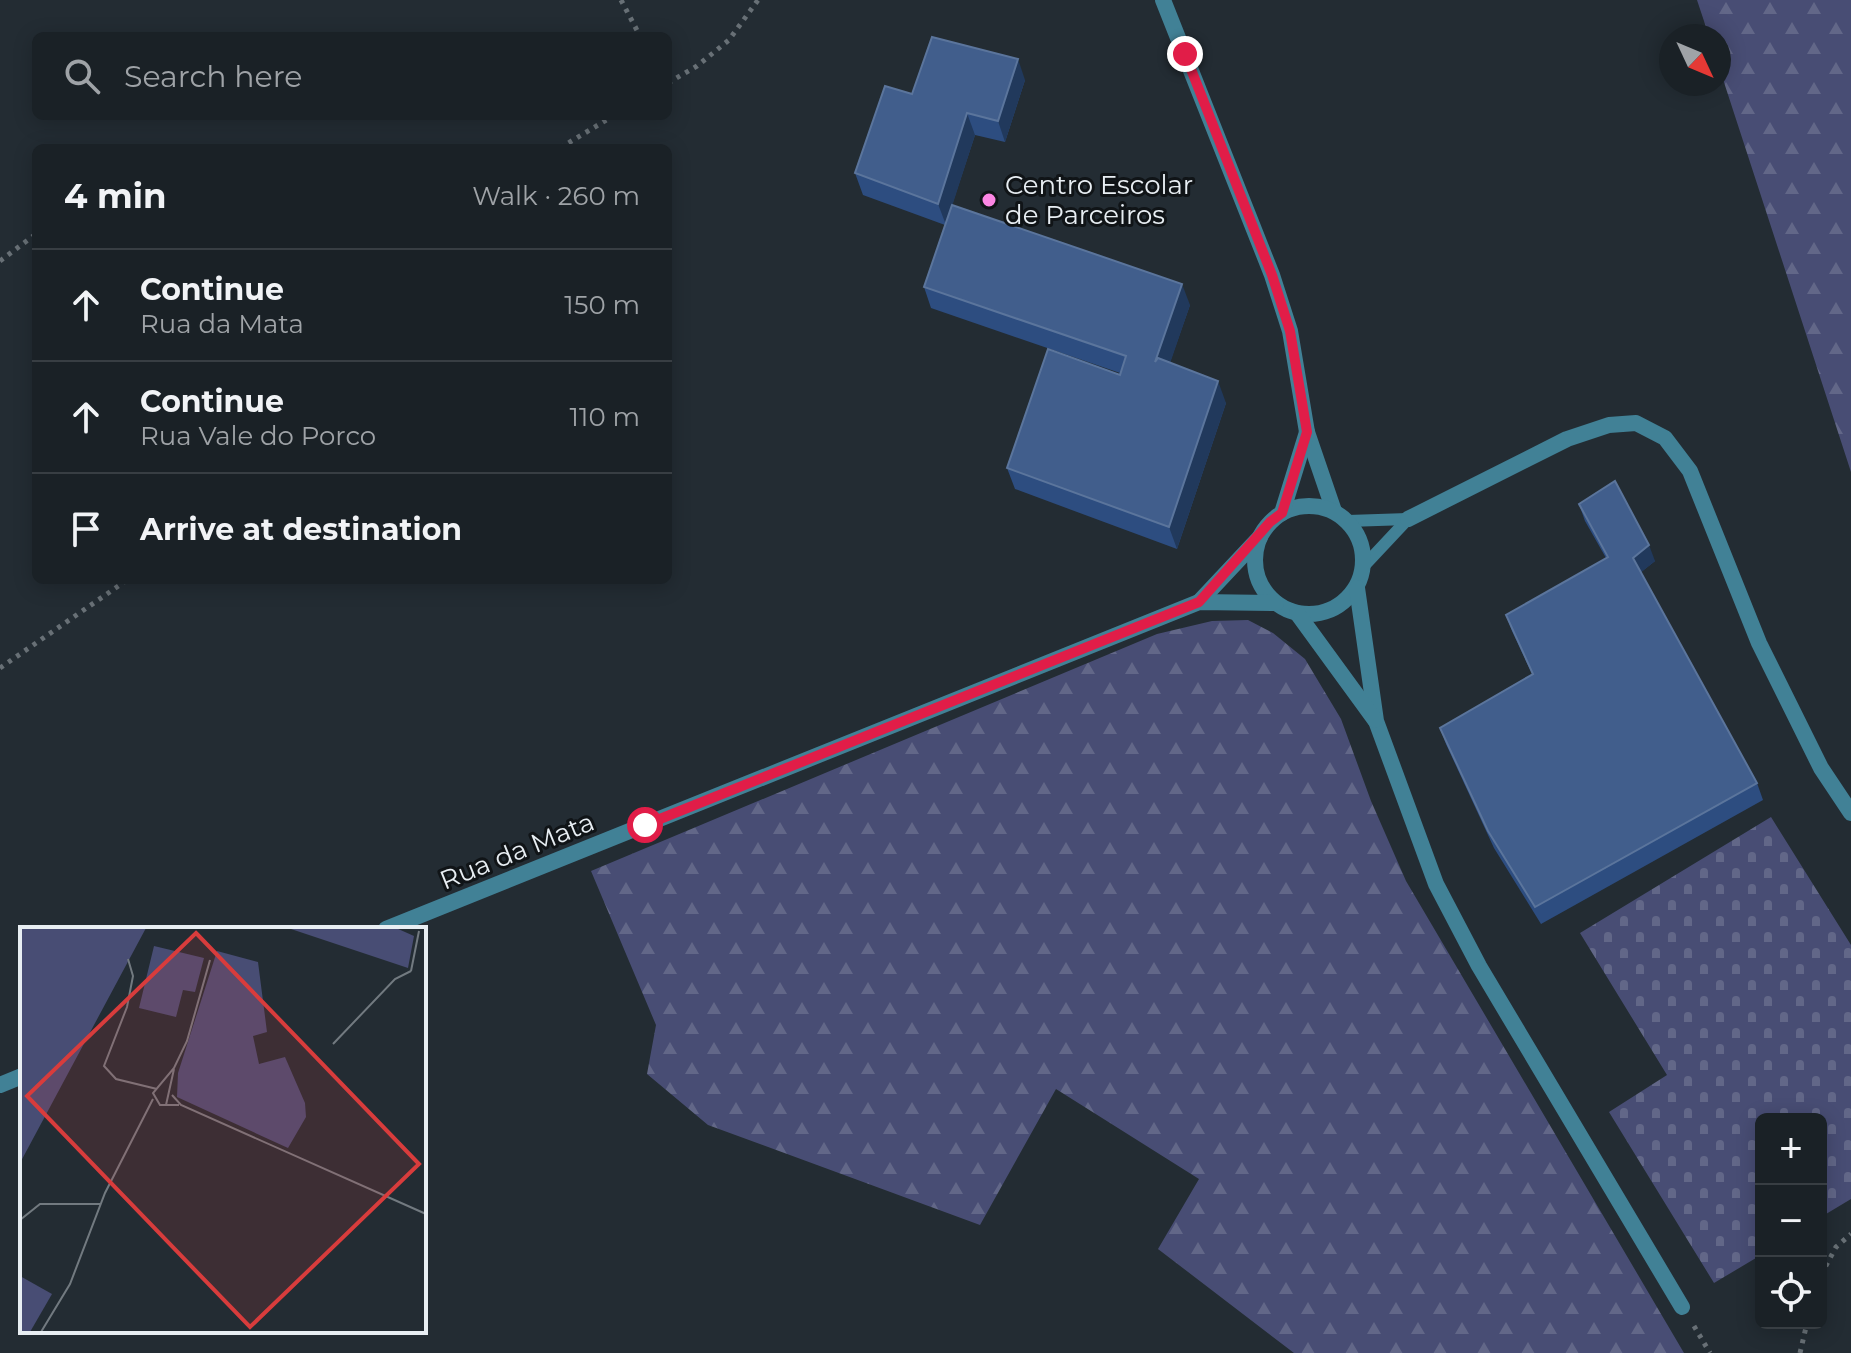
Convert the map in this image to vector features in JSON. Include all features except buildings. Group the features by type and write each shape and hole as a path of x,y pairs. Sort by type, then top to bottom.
{"street":[{"path":"1163,0 1272,275 1290,331 1307,432 1341,516 1358,535 1363,550 1363,567 1357,588 1376,721 1436,884 1461,936 1682,1307"},
{"path":"1408,519 1567,439 1609,425 1636,423 1665,438 1690,471 1759,643 1821,768 1851,813"},
{"path":"1282,513 1307,432"},
{"path":"1341,516 1317,506 1299,506 1270,522 1256,550 1258,579 1276,603 1297,613 1314,614 1331,610 1357,588"},
{"name":"Rua da Mata","path":"1199,602 1261,535"},
{"name":"Rua da Mata","path":"391,927 1199,602 1276,603"},
{"path":"1297,613 1376,721"},
{"path":"0,1085 20,1077"}],"lane":[{"path":"1341,516 1408,519"},
{"path":"1363,567 1408,519"}],"path":[{"path":"621,0 638,32"},
{"path":"672,81 697,66 729,40 758,0"},
{"path":"567,144 606,120"},
{"path":"0,261 32,237"},
{"path":"0,668 121,584"},
{"path":"1827,1264 1836,1247 1851,1234"},
{"path":"1682,1307 1710,1353"},
{"path":"1800,1353 1806,1329"}],"green space":[{"path":"1697,0 1851,0 1851,472 1728,96 1731,96 1731,24 1705,24"},
{"path":"1248,620 1273,633 1305,659 1341,719 1371,801 1406,881 1684,1353 1294,1353 1158,1249 1199,1179 1056,1089 980,1225 708,1125 647,1074 656,1025 591,871 1157,634 1212,621"},
{"path":"1771,817 1851,945 1851,1199 1827,1213 1827,1113 1755,1113 1755,1259 1714,1283 1609,1112 1667,1075 1580,933"}],"place":[{"name":"Centro Escolar de Parceiros","path":"989,200"}],"route":[{"path":"645,825 1199,602 1270,522 1282,513 1307,432 1290,331 1272,275 1185,54"}]}
